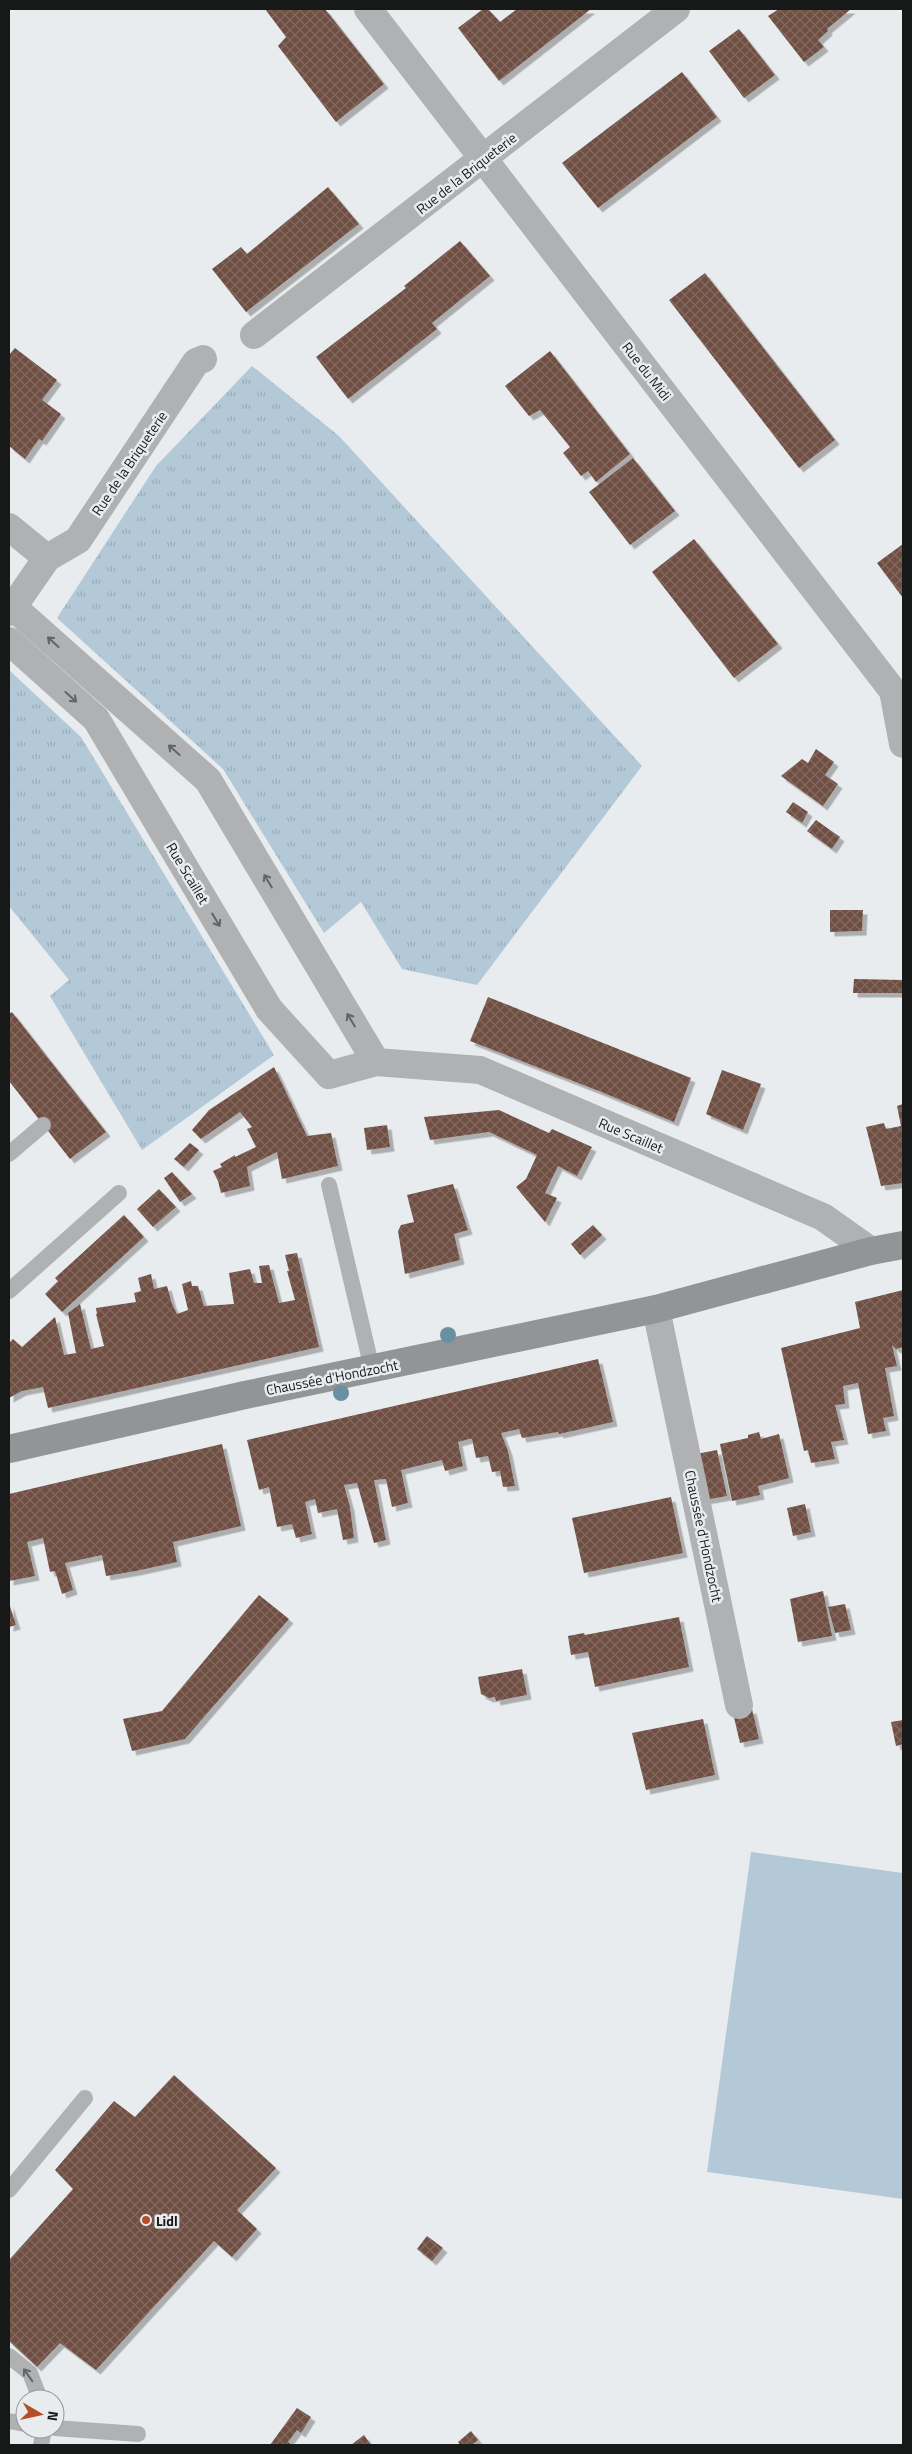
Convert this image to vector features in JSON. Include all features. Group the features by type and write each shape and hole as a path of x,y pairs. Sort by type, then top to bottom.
{"main road":[{"name":"Chaussée d'Hondzocht","path":"9,1449 245,1395 656,1309 871,1251 903,1245"}],"street":[{"name":"Rue du Midi","path":"368,9 898,687 903,744"},
{"name":"Rue de la Briqueterie","path":"254,335 676,9"},
{"name":"Rue de la Briqueterie","path":"47,558 78,540 196,362 203,359"},
{"path":"9,527 47,558 11,610 208,780 376,1062"},
{"name":"Rue Scaillet","path":"9,641 96,719 269,1009 329,1074 376,1062 480,1070 823,1217 871,1251"},
{"name":"Chaussée d'Hondzocht","path":"656,1309 739,1705"}],"lane":[{"path":"9,1154 43,1125"},
{"path":"328,1185 372,1369"},
{"path":"9,1292 119,1193"},
{"path":"9,2190 85,2098"},
{"path":"9,2356 30,2373 36,2389"},
{"path":"65,2429 138,2434"}],"green space":[{"path":"252,366 339,436 642,766 477,985 402,969 361,902 324,933 223,769 57,618 156,466"},
{"path":"9,670 81,737 274,1055 142,1150 50,996 69,980 9,906"},
{"path":"751,1852 903,1873 903,2199 707,2172"}],"building":[{"path":"265,9 325,9 384,84 336,122 278,46 286,37"},
{"path":"483,9 488,9 500,22 517,9 591,9 499,81 458,28"},
{"path":"779,9 851,9 827,29 828,31 818,40 824,47 804,62 768,16"},
{"path":"739,29 775,75 744,98 709,51"},
{"path":"682,72 717,117 598,208 562,163"},
{"path":"328,187 359,224 246,312 212,269 241,247 247,254"},
{"path":"460,241 490,276 432,323 437,329 348,399 316,357 406,288 404,286"},
{"path":"705,273 835,440 799,468 669,300"},
{"path":"15,348 57,380 42,400 61,414 42,441 39,439 25,459 9,446 9,355"},
{"path":"550,351 630,454 596,482 588,471 581,476 563,453 570,447 540,410 529,416 505,386"},
{"path":"633,458 675,511 630,545 589,492"},
{"path":"694,539 778,644 734,678 652,572"},
{"path":"903,544 903,598 877,563"},
{"path":"816,749 834,762 825,775 838,784 823,806 781,776 802,759 808,763"},
{"path":"793,802 808,812 802,823 786,812"},
{"path":"816,820 840,837 832,849 807,831"},
{"path":"830,910 863,910 862,931 830,932"},
{"path":"854,979 903,980 903,993 853,993"},
{"path":"488,997 691,1078 674,1122 470,1041"},
{"path":"12,1012 106,1132 70,1159 9,1081 9,1014"},
{"path":"274,1067 307,1136 331,1133 338,1166 282,1179 277,1152 247,1167 250,1186 221,1193 213,1171 222,1167 220,1164 235,1155 235,1157 256,1147 247,1129 252,1127 240,1112 201,1139 192,1130 209,1110"},
{"path":"722,1070 761,1084 743,1130 706,1114"},
{"path":"903,1104 903,1183 881,1186 866,1127 884,1123 886,1129 901,1126 897,1106"},
{"path":"499,1110 549,1133 552,1129 592,1147 577,1176 558,1166 545,1193 557,1198 545,1222 516,1187 526,1179 537,1155 489,1132 430,1140 424,1117"},
{"path":"387,1125 390,1147 367,1150 364,1128"},
{"path":"190,1143 199,1150 184,1167 174,1159"},
{"path":"172,1172 192,1194 180,1202 164,1178"},
{"path":"453,1184 468,1230 454,1234 460,1260 405,1274 398,1231 401,1225 414,1222 407,1195"},
{"path":"159,1189 176,1207 153,1227 137,1209"},
{"path":"124,1215 144,1237 62,1312 45,1294 58,1281 55,1278"},
{"path":"593,1225 602,1235 580,1255 571,1244"},
{"path":"297,1253 319,1347 48,1408 43,1387 22,1391 9,1398 9,1343 13,1339 22,1347 55,1317 64,1355 76,1353 68,1313 80,1304 91,1349 104,1346 96,1308 136,1302 134,1293 141,1291 138,1278 151,1274 154,1289 167,1286 177,1314 188,1310 182,1284 191,1281 192,1286 198,1286 204,1306 234,1304 229,1273 250,1269 254,1283 262,1283 259,1266 269,1265 279,1303 295,1300 287,1271 289,1271 285,1255"},
{"path":"903,1290 903,1347 896,1349 892,1345 897,1366 885,1368 894,1416 883,1418 886,1431 868,1434 858,1383 843,1386 845,1404 835,1405 844,1440 831,1442 835,1459 811,1463 808,1450 804,1451 781,1348 860,1328 855,1302"},
{"path":"598,1359 613,1422 559,1434 558,1432 522,1438 519,1429 501,1433 508,1451 515,1486 503,1487 500,1471 492,1472 488,1456 476,1458 472,1439 458,1442 463,1466 445,1471 442,1460 401,1470 408,1503 392,1507 386,1479 374,1480 386,1540 374,1543 357,1483 344,1485 350,1507 354,1538 343,1540 337,1509 318,1513 315,1499 305,1502 312,1534 296,1538 292,1524 277,1527 269,1487 259,1490 247,1440"},
{"path":"759,1432 761,1439 779,1434 789,1478 758,1486 760,1495 732,1501 720,1444 748,1438 748,1435"},
{"path":"222,1444 241,1526 173,1542 177,1562 136,1571 106,1576 102,1555 65,1563 73,1590 62,1594 55,1571 50,1572 43,1538 27,1542 35,1576 9,1581 9,1494"},
{"path":"717,1450 727,1496 705,1500 696,1454"},
{"path":"671,1497 683,1553 584,1573 572,1518"},
{"path":"805,1504 811,1532 793,1536 787,1508"},
{"path":"823,1591 832,1636 798,1642 790,1599"},
{"path":"259,1595 289,1619 185,1739 132,1751 123,1719 162,1711"},
{"path":"9,1603 16,1625 9,1627"},
{"path":"845,1604 851,1630 835,1633 828,1607"},
{"path":"679,1617 689,1667 595,1687 588,1652 571,1655 568,1636 584,1633 585,1635"},
{"path":"522,1669 527,1695 496,1701 495,1697 489,1698 481,1694 478,1677"},
{"path":"752,1709 759,1739 740,1743 733,1713"},
{"path":"703,1719 715,1775 646,1790 632,1733"},
{"path":"903,1720 903,1744 896,1746 891,1722"},
{"name":"Lidl","path":"174,2075 276,2168 237,2210 257,2229 232,2257 214,2241 96,2370 60,2343 37,2367 9,2341 9,2260 73,2189 55,2170 114,2101 135,2117"},
{"path":"427,2236 443,2248 432,2261 417,2249"},
{"path":"297,2408 311,2417 301,2433 297,2430 288,2442 292,2445 270,2445"},
{"path":"471,2431 478,2440 472,2445 460,2445 458,2442"},
{"path":"364,2435 371,2445 351,2445"}],"place":[{"name":"Lidl","path":"146,2220"}]}
